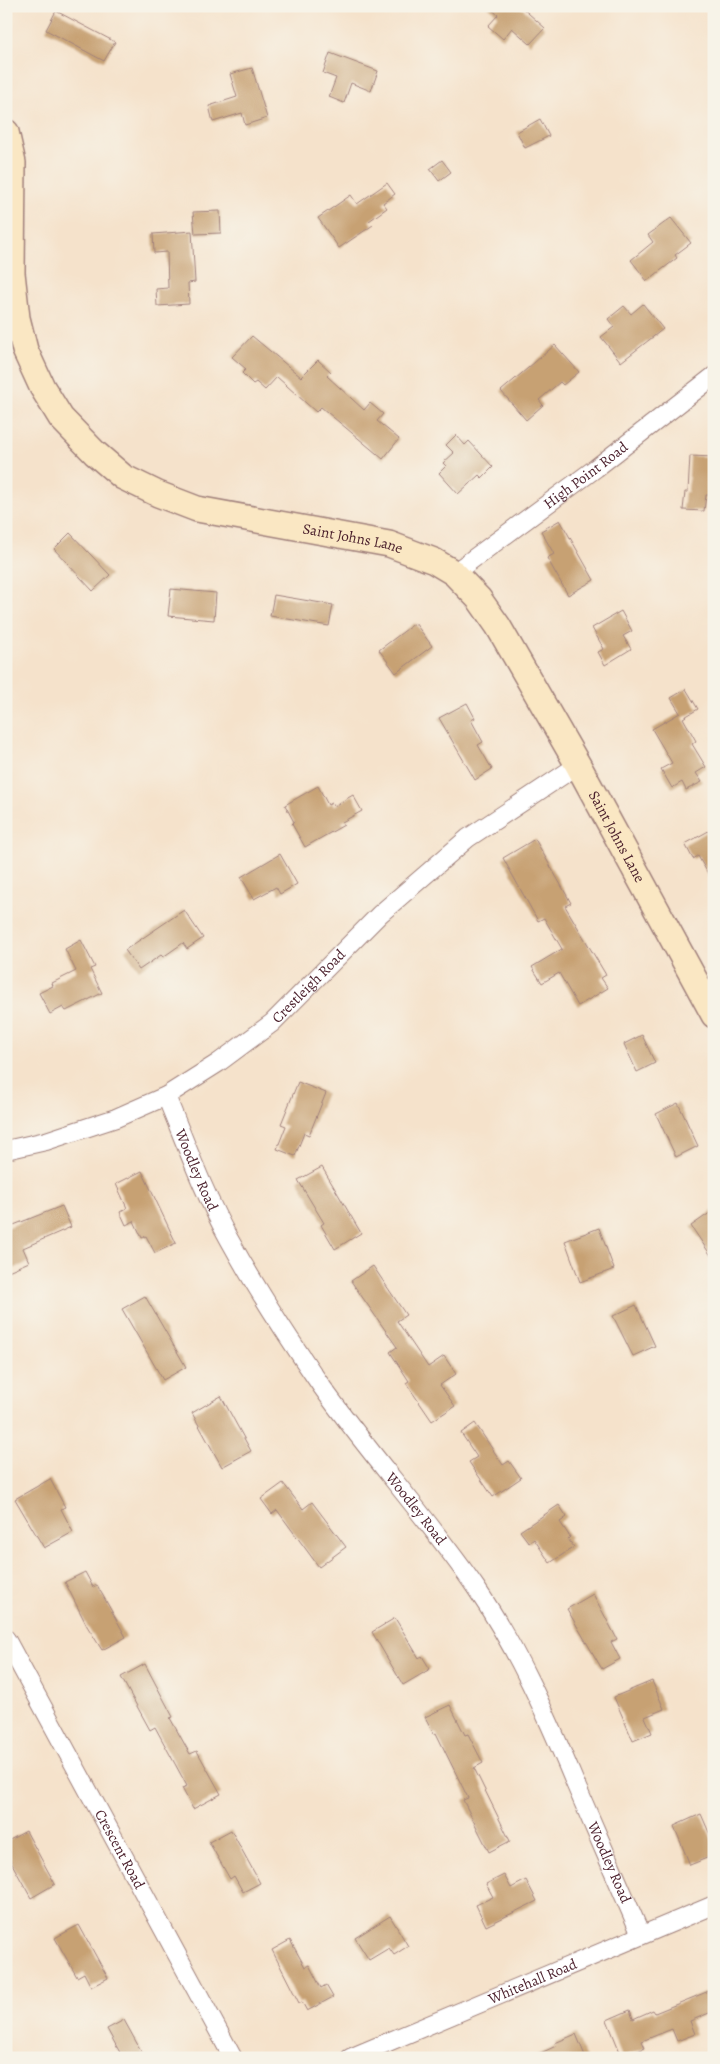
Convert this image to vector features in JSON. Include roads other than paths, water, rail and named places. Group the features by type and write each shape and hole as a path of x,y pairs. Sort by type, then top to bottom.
{"street":[{"name":"Saint Johns Lane","path":"6,132 13,163 12,273 17,318 25,350 42,387 62,418 95,453 123,476 158,494 196,509 389,544 434,561 454,573 479,599 498,626 578,765 714,1015"},
{"name":"High Point Road","path":"454,573 596,468 714,376"},
{"name":"Crestleigh Road","path":"6,1150 46,1142 116,1118 166,1096 218,1063 272,1023 380,914 468,838 518,803 578,765"},
{"name":"Woodley Road","path":"166,1096 198,1176 225,1232 267,1304 322,1388 430,1523 477,1589 514,1652 546,1713 641,1935"},
{"name":"Crescent Road","path":"6,1639 233,2058"},
{"name":"Whitehall Road","path":"350,2058 714,1905"}]}
